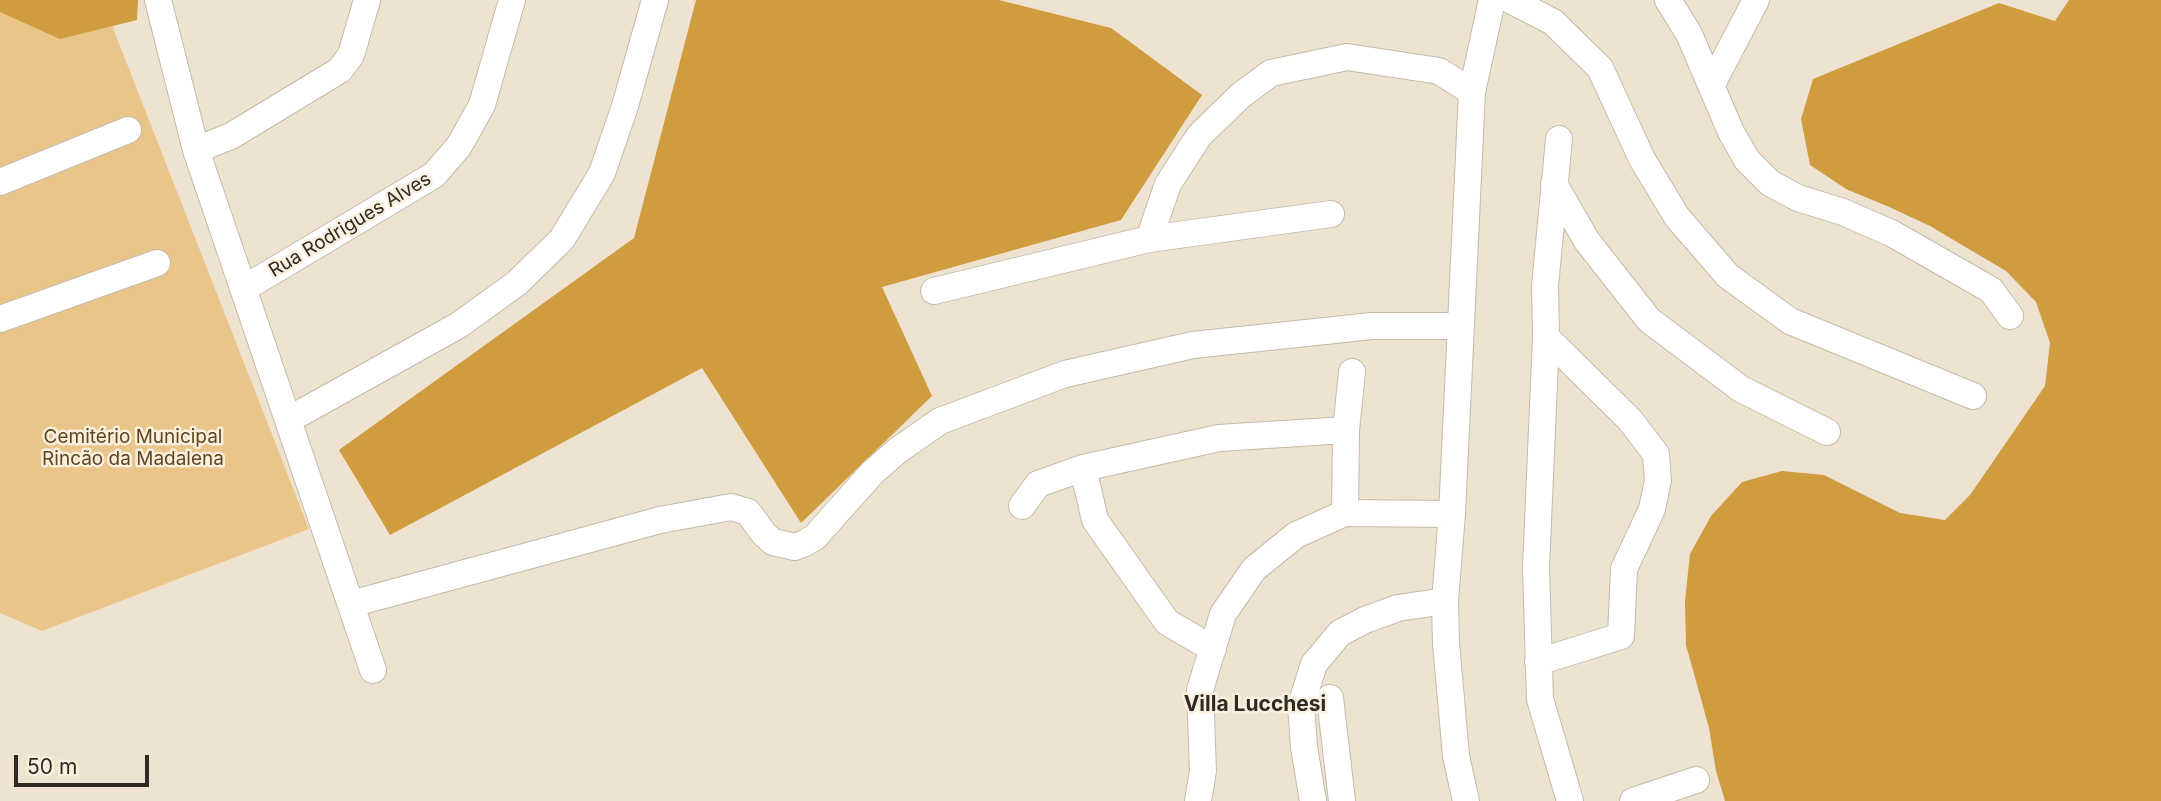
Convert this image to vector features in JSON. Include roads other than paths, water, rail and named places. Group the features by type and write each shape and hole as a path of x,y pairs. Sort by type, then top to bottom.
{"street":[{"path":"158,0 195,150 373,670"},
{"path":"195,150 231,136 340,70 351,55 368,0"},
{"name":"Rua Rodrigues Alves","path":"243,289 434,175 459,146 482,105 512,0"},
{"path":"288,420 459,325 517,284 562,239 602,173 625,106 655,0"},
{"path":"1466,801 1456,756 1445,601 1452,514 1472,92 1492,0"},
{"path":"1510,0 1553,22 1600,68 1642,159 1677,217 1728,276 1790,321 1973,396"},
{"path":"1668,0 1689,34 1731,132 1746,160 1770,183 1798,198 1843,212 1893,234 1991,290 2010,316"},
{"path":"1712,84 1756,0"},
{"path":"1149,239 1168,184 1199,136 1240,96 1271,74 1347,57 1439,71 1472,92"},
{"path":"0,182 128,130"},
{"path":"1559,139 1545,286 1546,337 1536,568 1540,699 1570,801"},
{"path":"1555,184 1587,241 1649,320 1741,389 1827,432"},
{"path":"934,291 1149,239 1331,214"},
{"path":"0,319 157,263"},
{"path":"351,604 660,520 731,507 748,512 773,542 795,547 815,537 872,473 897,451 940,421 1065,374 1193,345 1372,326 1461,326"},
{"path":"1538,662 1620,636 1624,569 1652,509 1658,480 1656,454 1630,420 1546,337"},
{"path":"1345,513 1346,430 1352,372"},
{"path":"1023,506 1038,484 1083,468 1219,438 1346,430"},
{"path":"1083,468 1095,520 1167,622 1213,649"},
{"path":"1198,801 1203,771 1200,690 1223,614 1254,569 1296,535 1345,513 1452,514"},
{"path":"1313,801 1301,705 1314,664 1340,633 1365,620 1398,608 1445,601"},
{"path":"1330,698 1342,801"},
{"path":"1633,801 1696,780"}],"district":[{"name":"Villa Lucchesi","path":"1255,705"}],"park label":[{"name":"Cemitério Municipal Rincão da Madalena","path":"133,448"}]}
